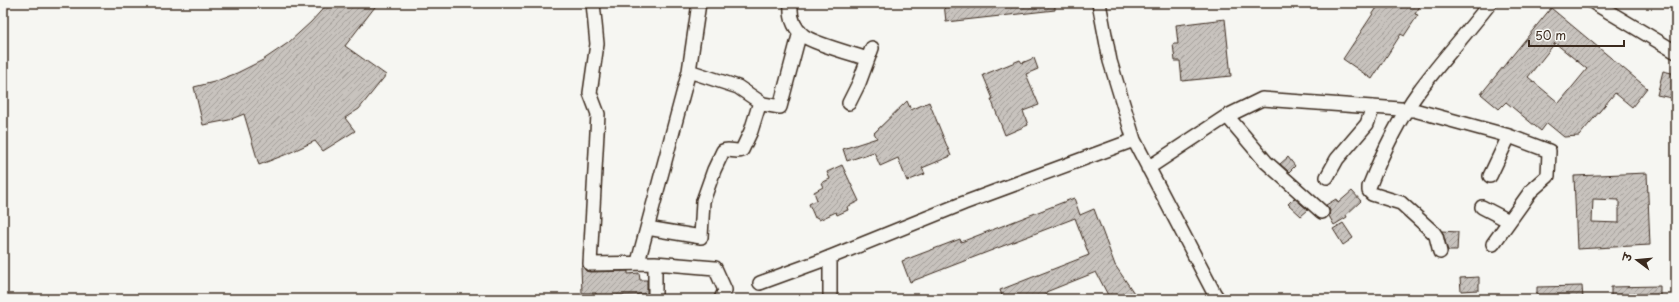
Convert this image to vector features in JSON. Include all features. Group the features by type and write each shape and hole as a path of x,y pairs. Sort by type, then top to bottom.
{"street":[{"path":"593,3 597,44 590,93 598,114 590,264 638,262 715,268 724,290 722,299"},
{"path":"638,262 689,71 699,3"},
{"path":"791,3 790,12 795,26 804,37 820,43 870,53 859,83 848,103"},
{"path":"1099,3 1110,61 1134,140 1214,294 1218,299"},
{"path":"1440,252 1434,233 1406,207 1401,203 1372,194 1369,191 1380,159 1406,110 1419,91 1490,3"},
{"path":"1594,3 1676,52"},
{"path":"689,71 738,87 760,102 780,107 800,32"},
{"path":"1148,168 1227,116 1262,100 1414,110 1509,136 1549,152 1548,176 1531,191 1493,244"},
{"path":"647,228 701,237 703,202 714,170 723,151 739,152 742,150 751,131 760,102"},
{"path":"1327,177 1337,159 1367,124 1373,107"},
{"path":"1227,116 1266,162 1322,212"},
{"path":"1490,176 1509,136"},
{"path":"760,283 830,257 964,203 1134,140"},
{"path":"1482,207 1509,221"},
{"path":"830,257 830,299"},
{"path":"655,263 655,299"}],"building":[{"path":"328,3 378,3 345,46 386,75 359,109 345,118 355,131 323,151 315,141 259,165 244,114 229,120 203,125 194,87 214,82 237,73 263,60 288,43 311,22"},
{"path":"944,3 1055,3 1055,10 946,22"},
{"path":"1380,3 1422,3 1415,14 1418,15 1404,36 1401,34 1372,79 1343,59"},
{"path":"1551,8 1647,88 1632,107 1615,93 1579,136 1564,137 1547,123 1541,131 1506,102 1499,109 1481,94","holes":["1555,43 1587,69 1559,103 1528,77"]},
{"path":"1225,19 1231,76 1182,81 1180,61 1175,61 1173,44 1178,44 1176,25"},
{"path":"1034,58 1038,69 1026,74 1039,105 1023,111 1028,125 1005,135 983,75 1020,60 1022,63"},
{"path":"1663,71 1676,74 1676,99 1657,95"},
{"path":"907,101 911,110 929,102 951,156 922,168 925,174 907,181 898,158 880,166 874,152 847,161 843,149 877,138 874,133"},
{"path":"1288,157 1295,166 1289,172 1280,164"},
{"path":"842,165 859,201 847,207 848,210 837,215 836,212 819,220 817,217 815,218 809,204 817,200 814,192 823,187 821,183 830,179 827,172"},
{"path":"1647,173 1650,245 1577,249 1574,176","holes":["1593,199 1619,200 1619,223 1592,222"]},
{"path":"1352,191 1361,201 1346,215 1347,217 1334,225 1329,216 1330,210 1326,205 1336,199 1338,203"},
{"path":"1074,198 1080,215 1094,209 1115,265 1138,299 1110,299 1096,272 1046,292 1049,299 1038,299 1037,296 1029,299 1003,299 1000,290 1089,255 1075,218 910,282 902,261 960,239 961,242"},
{"path":"1294,198 1308,210 1301,216 1288,204"},
{"path":"1343,223 1353,238 1343,245 1333,229"},
{"path":"1442,231 1458,232 1457,251 1448,251"},
{"path":"583,266 586,271 590,272 628,271 628,274 639,273 640,280 647,280 647,294 596,296 596,293 582,293 581,267"},
{"path":"1479,277 1479,290 1461,291 1460,278"},
{"path":"1582,286 1583,299 1537,299 1537,287"},
{"path":"1660,286 1660,299 1611,299 1611,287"}]}
